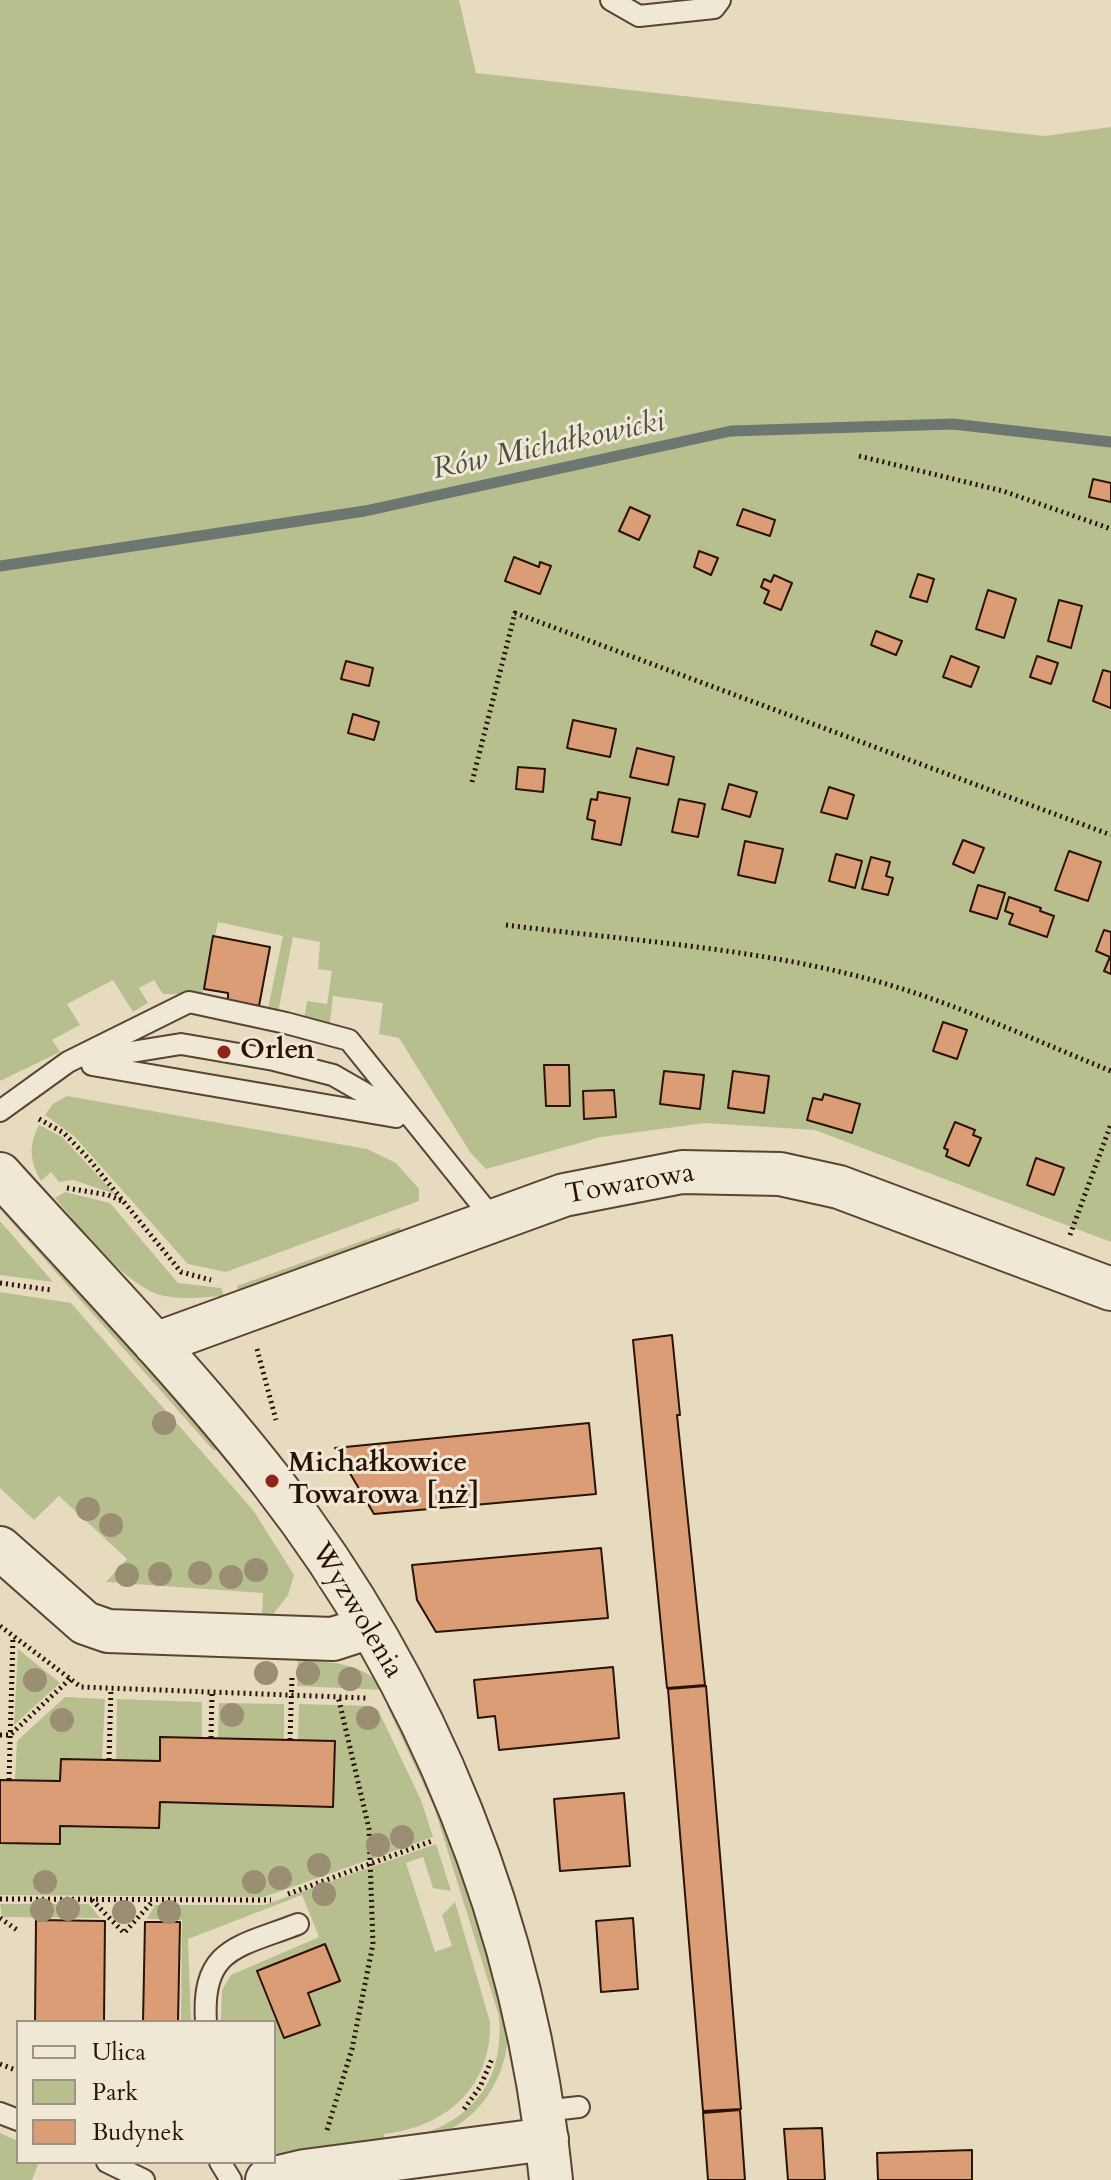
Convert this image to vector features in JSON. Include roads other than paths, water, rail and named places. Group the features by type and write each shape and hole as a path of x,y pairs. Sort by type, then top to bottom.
{"street":[{"name":"Towarowa","path":"155,1344 564,1195 682,1172 780,1174 839,1187 1111,1289"},
{"name":"Wyzwolenia","path":"0,1174 155,1344 272,1481 318,1544 370,1627 450,1784 477,1847 556,2119 551,2180"},
{"path":"0,1548 85,1623 108,1631 333,1639 370,1627"},
{"path":"267,2180 556,2119"}],"lane":[{"path":"611,0 639,16 714,8 720,0"},
{"path":"6,1107 68,1062 189,1002 349,1040 493,1219"},
{"path":"68,1062 181,1044 333,1075 412,1120"},
{"path":"68,1062 172,1076 412,1120"},
{"path":"206,2020 207,1977 217,1962 238,1948 298,1924"},
{"path":"111,2164 144,2180"}],"waterway":[{"name":"Rów Michałkowicki","path":"0,566 365,511 731,431 953,424 1111,442"}],"place":[{"name":"Orlen","path":"224,1052"},
{"name":"Michałkowice Towarowa [nż]","path":"272,1481"}]}
